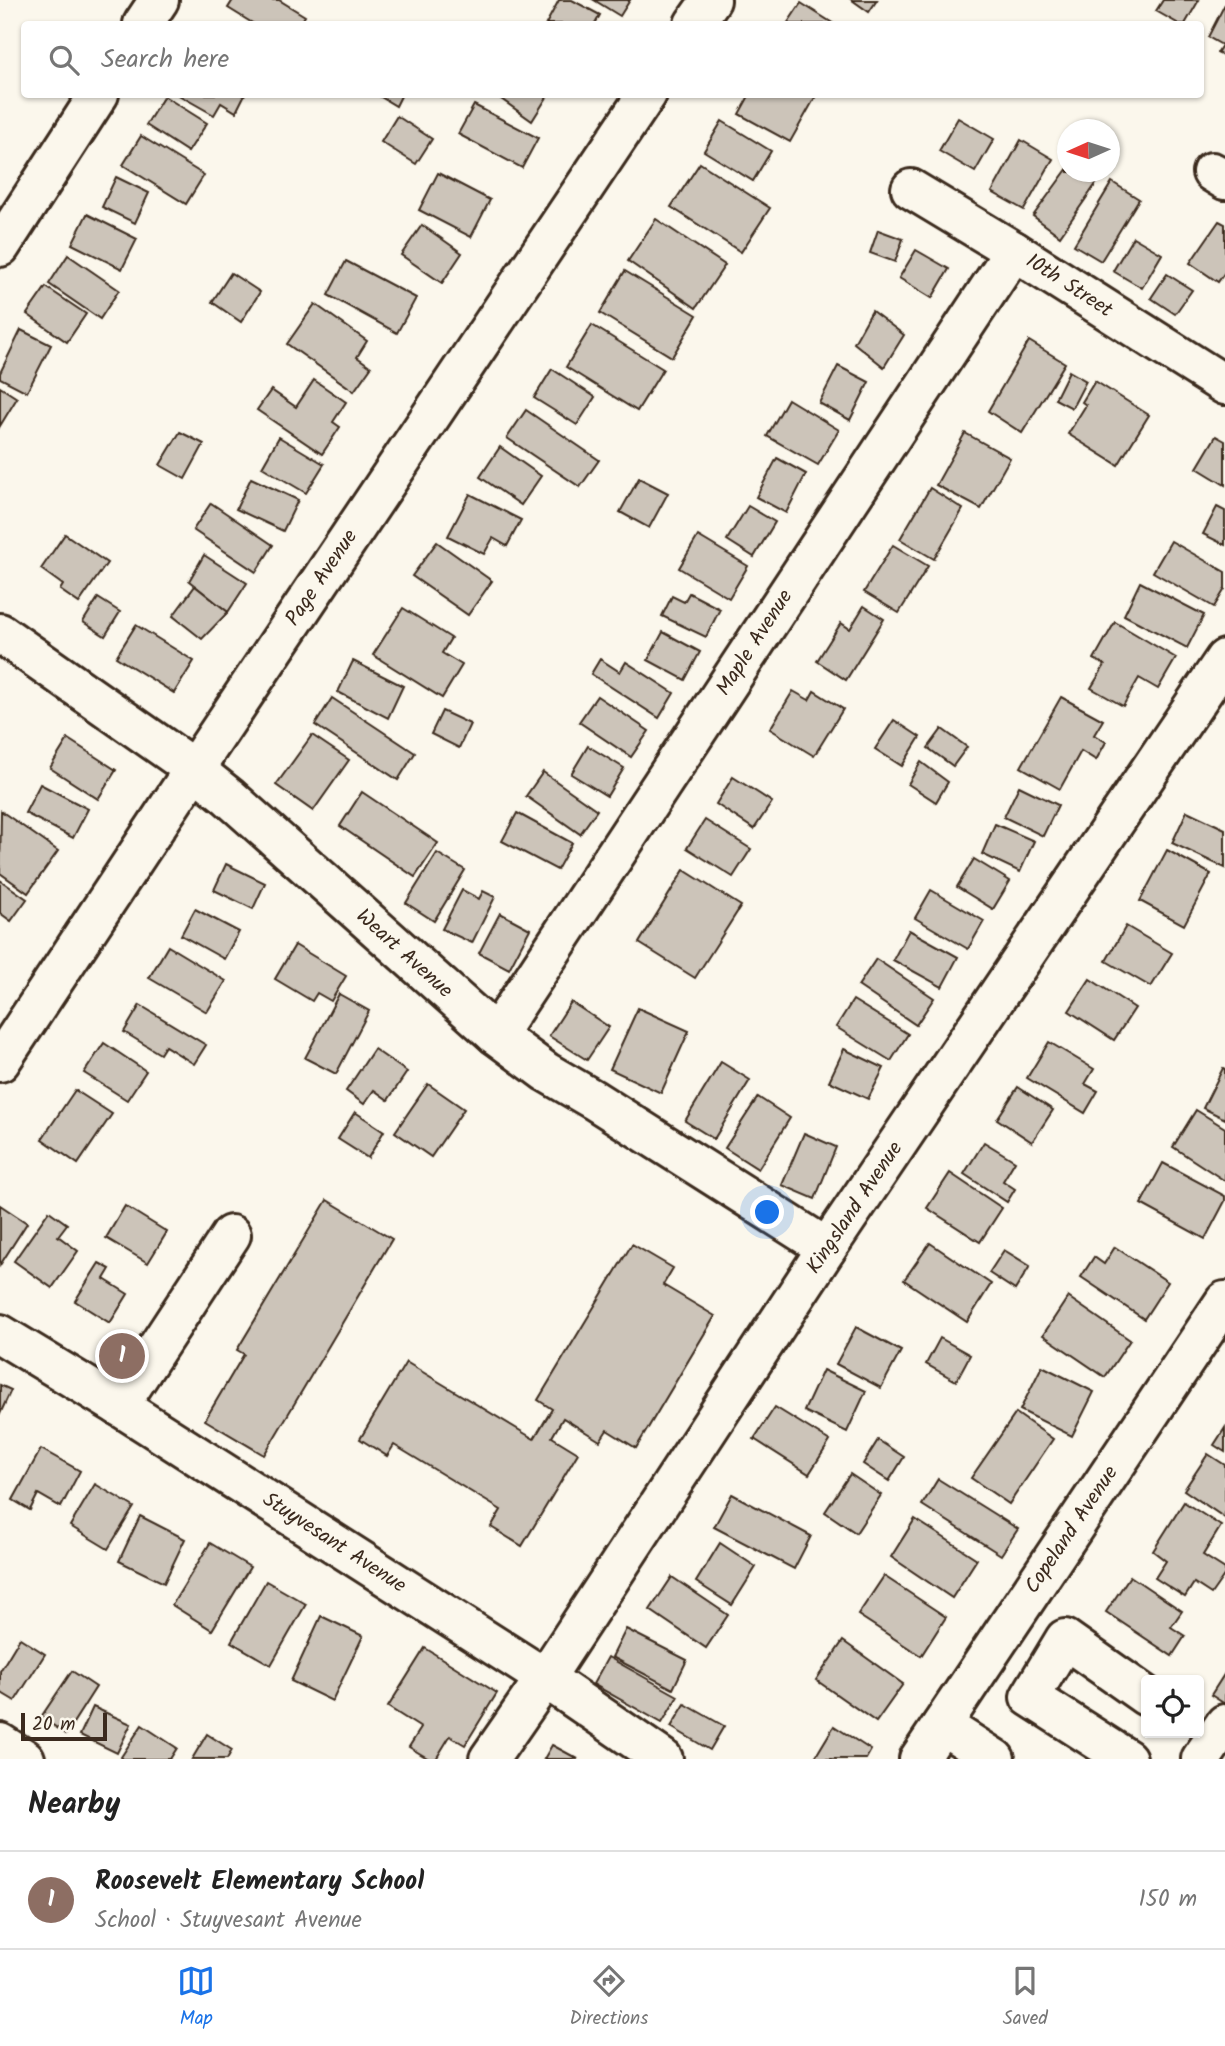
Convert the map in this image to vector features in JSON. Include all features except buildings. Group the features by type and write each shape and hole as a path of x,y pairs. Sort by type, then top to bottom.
{"street":[{"path":"145,21 159,0"},
{"path":"696,21 710,0"},
{"path":"0,247 96,98"},
{"name":"Page Avenue","path":"0,1062 644,98"},
{"name":"10th Street","path":"911,189 1225,385"},
{"name":"Maple Avenue","path":"496,1035 1014,251"},
{"name":"Weart Avenue","path":"0,633 194,769 239,805 496,1035 546,1072 827,1248"},
{"name":"Kingsland Avenue","path":"489,1759 827,1248 1225,659"},
{"path":"119,1406 231,1235"},
{"name":"Copeland Avenue","path":"919,1759 1225,1301"},
{"name":"Stuyvesant Avenue","path":"0,1334 119,1406 545,1678 663,1759"},
{"path":"997,1642 1047,1669 1141,1695"},
{"path":"1047,1669 1127,1759"},
{"path":"942,1725 995,1759"}],"place":[{"name":"Roosevelt Elementary School","path":"122,1356"}]}
